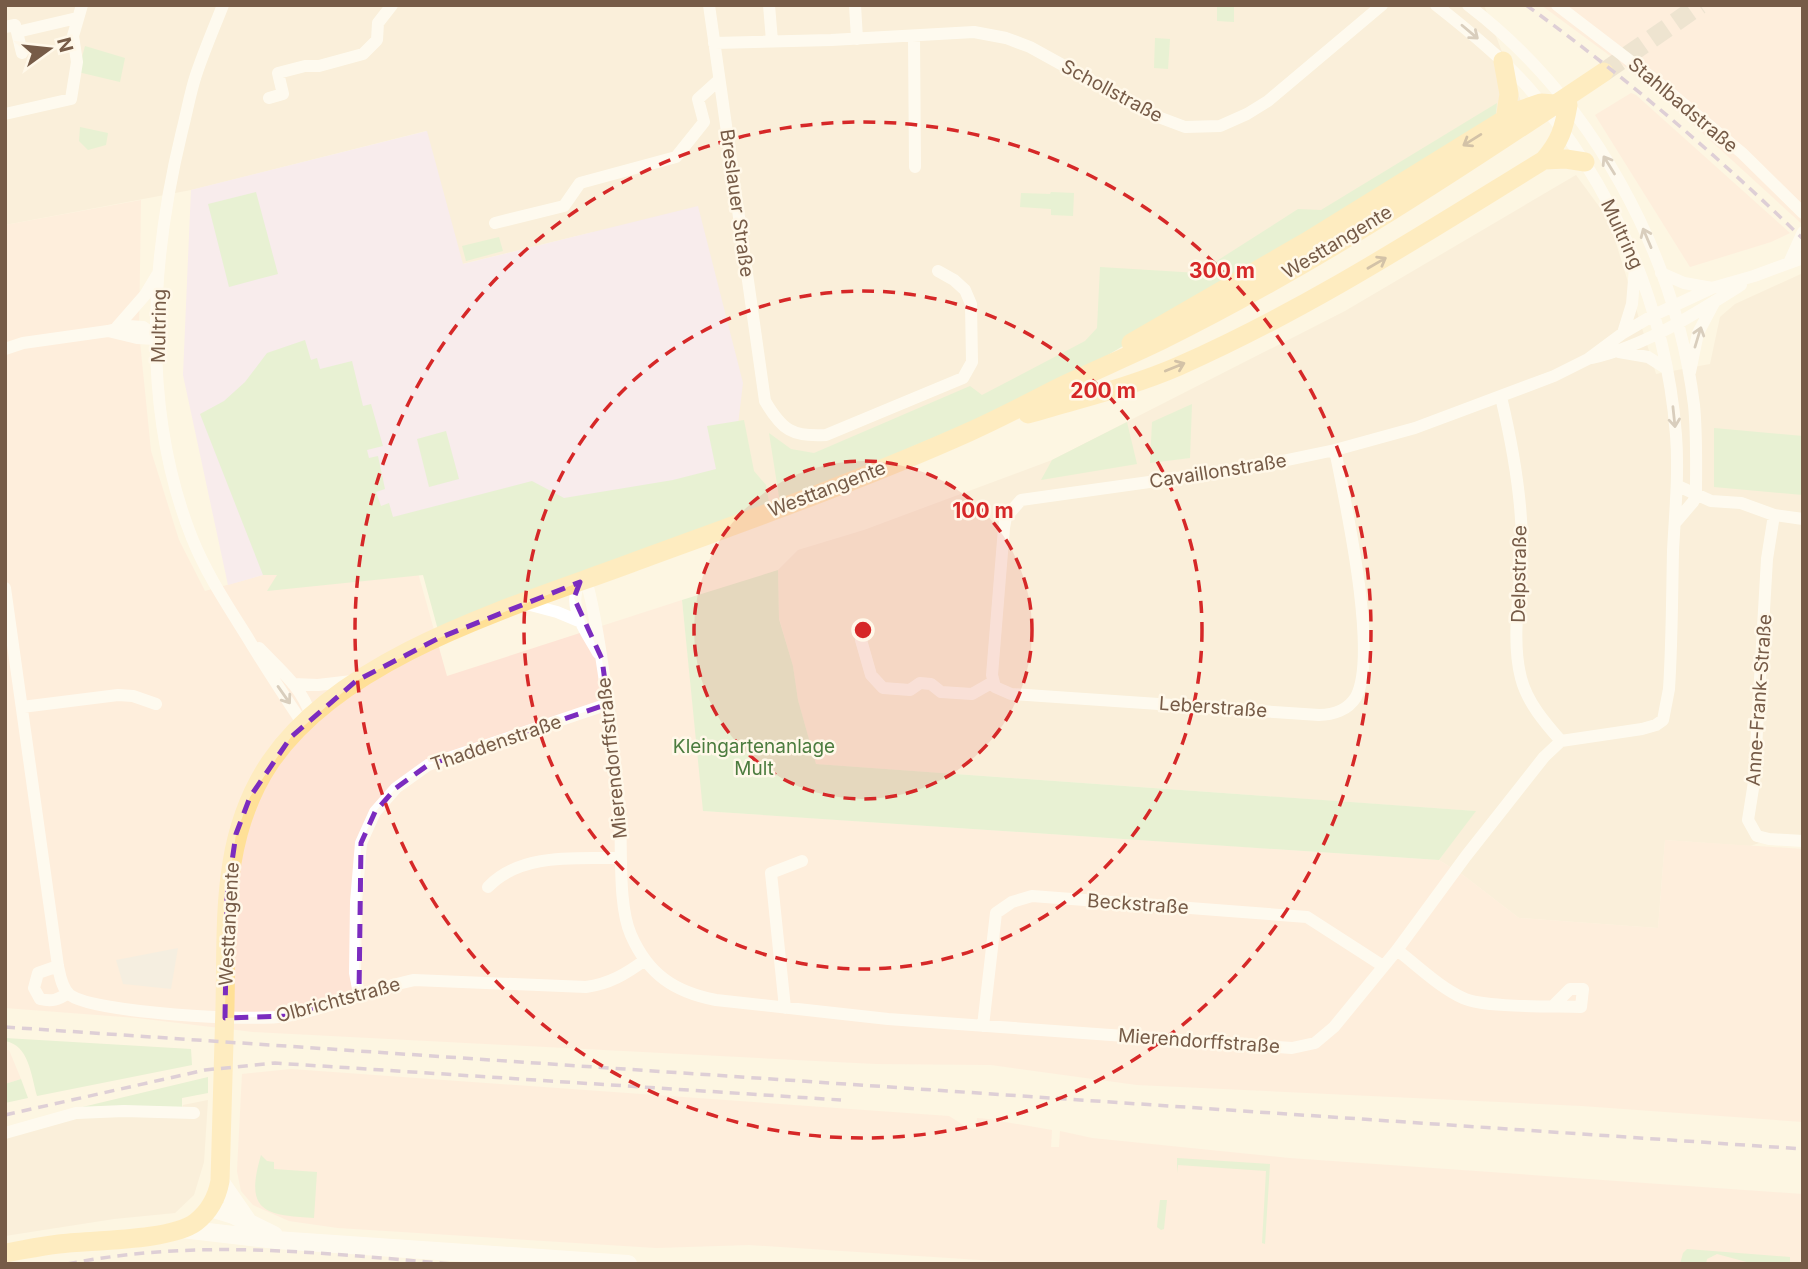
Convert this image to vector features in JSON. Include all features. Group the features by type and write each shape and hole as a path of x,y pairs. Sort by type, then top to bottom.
{"main road":[{"path":"1503,61 1509,94 1505,120"},
{"name":"Westtangente","path":"220,1181 227,895 236,834 250,797 272,760 307,720 356,681 439,638 523,603 811,496 970,432 1164,339 1273,280 1434,184 1604,72"},
{"path":"1062,386 1148,332 1307,242 1541,100 1568,105 1558,144 1566,159 1585,162"},
{"path":"970,432 1140,381 1292,312 1558,144"},
{"path":"182,1229 197,1221 210,1208 218,1194 220,1181"},
{"path":"220,1181 245,1229"},
{"path":"210,1208 220,1220 284,1240 628,1264"},
{"path":"5,1254 55,1245 156,1235 182,1229 245,1229"}],"street":[{"path":"5,114 71,99 77,62 72,36 82,5"},
{"name":"Multring","path":"223,5 196,77 170,180 160,268 156,338 160,415 173,483 192,539 218,594 247,636 264,667 307,720"},
{"path":"270,98 283,94 278,73 363,54 377,40 378,23 392,5"},
{"name":"Breslauer Straße","path":"709,5 765,401 777,421 792,431 809,436 826,435 963,378 972,362 971,304 965,290 938,271"},
{"path":"769,5 772,41"},
{"path":"855,5 857,39"},
{"name":"Schollstraße","path":"1363,21 1371,5"},
{"name":"Schollstraße","path":"714,43 974,32 1006,38 1030,47 1153,115 1185,127 1220,126 1268,101 1382,5"},
{"name":"Multring","path":"1436,5 1503,61 1541,100"},
{"name":"Multring","path":"1468,5 1517,47 1558,144 1585,162 1621,226 1636,261 1659,332 1675,425 1678,486 1667,709 1663,720 1656,725 1561,741"},
{"name":"Stahlbadstraße","path":"1557,5 1655,80 1742,153 1803,213"},
{"path":"22,52 11,30 77,18"},
{"path":"915,36 915,167"},
{"path":"495,223 564,206 580,183 677,157 704,122 698,99 719,80"},
{"name":"Multring","path":"1568,105 1631,204 1661,273 1677,323 1689,377 1696,433 1696,496"},
{"path":"1789,263 1803,232"},
{"name":"Cavaillonstraße","path":"993,682 1004,528 1006,517 1021,500 1245,469 1335,450 1415,428 1554,376 1588,359 1623,333 1654,315 1714,295 1803,257"},
{"path":"1623,333 1632,304 1636,261"},
{"path":"113,329 145,295 160,268"},
{"path":"1661,273 1714,295"},
{"name":"Cavaillonstraße","path":"1588,359 1619,352 1677,323 1714,295"},
{"name":"Cavaillonstraße","path":"1689,377 1698,333 1714,295"},
{"path":"5,349 23,343 113,329 137,338 156,338"},
{"name":"Cavaillonstraße","path":"1619,352 1648,357 1667,369"},
{"name":"Delpstraße","path":"1501,397 1508,424 1521,511 1518,644 1521,678 1531,701 1561,741"},
{"name":"Leberstraße","path":"993,682 1001,691 1011,694 1319,715 1336,713 1348,706 1355,698 1362,676 1362,639 1355,558 1335,450"},
{"path":"1678,486 1696,496 1711,500 1741,503 1774,515 1803,519"},
{"path":"1675,523 1696,496"},
{"name":"Anne-Frank-Straße","path":"1774,515 1767,559 1755,769 1748,820 1757,836 1803,841"},
{"name":"Mierendorffstraße","path":"583,581 592,600 608,704 628,923 633,939 645,960 667,981 694,996 984,1026 1292,1048 1315,1043 1334,1027 1397,950 1496,817 1544,757 1561,741"},
{"name":"Mierendorffstraße","path":"583,581 573,598 581,622 602,659"},
{"path":"5,587 58,966 68,993"},
{"path":"523,603 581,622"},
{"name":"Multring","path":"247,636 305,699 307,720"},
{"path":"861,640 871,674 883,688 910,690 920,683 931,684 941,692 972,694 993,682"},
{"path":"293,684 318,685 356,681"},
{"path":"22,707 118,695 132,696 156,704"},
{"name":"Thaddenstraße","path":"359,995 355,973 356,902 361,843 375,812 396,788 428,765 608,704"},
{"name":"Mierendorffstraße","path":"488,887 503,874 544,860 621,858"},
{"path":"785,1007 771,873 802,861"},
{"name":"Beckstraße","path":"984,1026 996,914 1012,902 1032,897 1307,917 1383,966"},
{"path":"1397,950 1450,990 1474,1002 1553,1006"},
{"name":"Olbrichtstraße","path":"58,966 38,973 34,988 40,999 60,999 68,993 84,1000 136,1010 255,1019 287,1016 414,980 586,987 601,985 627,973 645,960"},
{"path":"5,1133 76,1113 124,1111 194,1114"}],"highlighted area":[{"path":"580,582 574,598 602,659 608,704 428,765 396,788 375,812 361,843 359,994 287,1016 225,1018 227,896 236,834 250,797 291,737 356,681 439,638"}],"shaded area":[{"path":"5,5 1484,5 1522,104 1329,224 770,508 593,232 462,264 426,131 191,190 5,225"},
{"path":"1541,5 1803,5 1803,225 1651,86"},
{"path":"1631,93 1790,233 1771,242 1690,267 1595,115"},
{"path":"427,131 463,264 698,206 743,383 733,466 418,573 263,575 228,585 183,375 191,190"},
{"path":"1576,175 1609,220 1656,374 1710,364 1720,317 1735,304 1803,273 1803,844 1759,843 1750,846 1665,840 1658,928 1519,918 1439,860 1475,811 816,764 779,618 778,570 798,550 864,530 1052,460 1345,311"},
{"path":"141,200 139,332 151,451 179,540 205,591 263,575 418,573 447,676 682,600 704,811 1439,860 1519,918 1658,928 1665,840 1803,849 1803,1122 1582,1106 1137,1085 991,1065 876,1064 253,1032 137,1018 5,1008 5,225"},
{"path":"178,948 171,989 123,984 116,960"},
{"path":"5,1050 9,1050 21,1079 5,1084"},
{"path":"291,1069 949,1116 968,1128 976,1129 977,1118 988,1119 1052,1130 1051,1147 1059,1147 1060,1131 1092,1138 1289,1158 1803,1194 1803,1264 1040,1264 749,1245 656,1248 338,1228 289,1221 253,1205 241,1191 237,1171 242,1074"},
{"path":"208,1100 204,1162 194,1195 175,1213 114,1219 5,1236 5,1127 182,1107"}],"green space":[{"path":"1217,5 1234,5 1234,22 1217,21"},
{"path":"1155,38 1170,39 1168,69 1154,68"},
{"path":"85,46 125,58 120,82 78,72"},
{"path":"1497,103 1495,122 1103,358 1010,405 780,503 769,433 791,449 814,453 970,386 982,395 1085,341 1097,328 1100,267 1198,273 1298,209 1321,210"},
{"path":"80,127 108,133 106,145 88,150 79,141"},
{"path":"256,192 278,274 229,287 208,204"},
{"path":"1021,193 1074,193 1073,216 1051,215 1051,209 1020,207"},
{"path":"499,237 503,251 466,261 462,246"},
{"path":"305,340 311,360 317,358 320,369 352,361 363,406 371,404 383,446 367,450 369,458 378,456 385,489 376,492 381,506 389,503 393,517 532,481 564,498 673,480 716,469 707,426 744,420 754,471 766,485 770,508 438,630 423,575 267,591 277,575 263,575 200,414 224,401 245,382 267,353"},
{"path":"1192,404 1190,458 1150,463 1152,422"},
{"path":"1127,422 1137,464 1041,480 1052,460"},
{"path":"1714,428 1803,436 1803,495 1714,487"},
{"path":"446,431 459,479 429,487 417,439"},
{"name":"Kleingartenanlage Mult","path":"778,570 779,619 816,764 1476,811 1439,860 703,811 682,600"},
{"path":"5,1038 191,1049 192,1065 37,1096 28,1062 19,1048 5,1041"},
{"path":"208,1077 208,1093 182,1098 182,1107 74,1109"},
{"path":"21,1079 28,1098 5,1103 5,1084"},
{"path":"261,1155 267,1161 274,1162 274,1169 317,1172 314,1218 282,1215 262,1206 255,1188"},
{"path":"1177,1158 1270,1164 1265,1244 1262,1243 1266,1171 1178,1165 1177,1173"},
{"path":"1160,1200 1167,1200 1164,1229 1161,1230 1157,1227"},
{"path":"1687,1249 1790,1257 1790,1264 1754,1264 1717,1254 1707,1259 1706,1264 1680,1264"}],"tunnel":[{"path":"1604,72 1700,5"}],"railway":[{"path":"1526,5 1669,117 1803,239"},
{"path":"5,1027 1803,1149"},
{"path":"5,1115 205,1070 275,1063 841,1100"},
{"path":"67,1264 165,1251 212,1250 307,1252 452,1264"}]}
